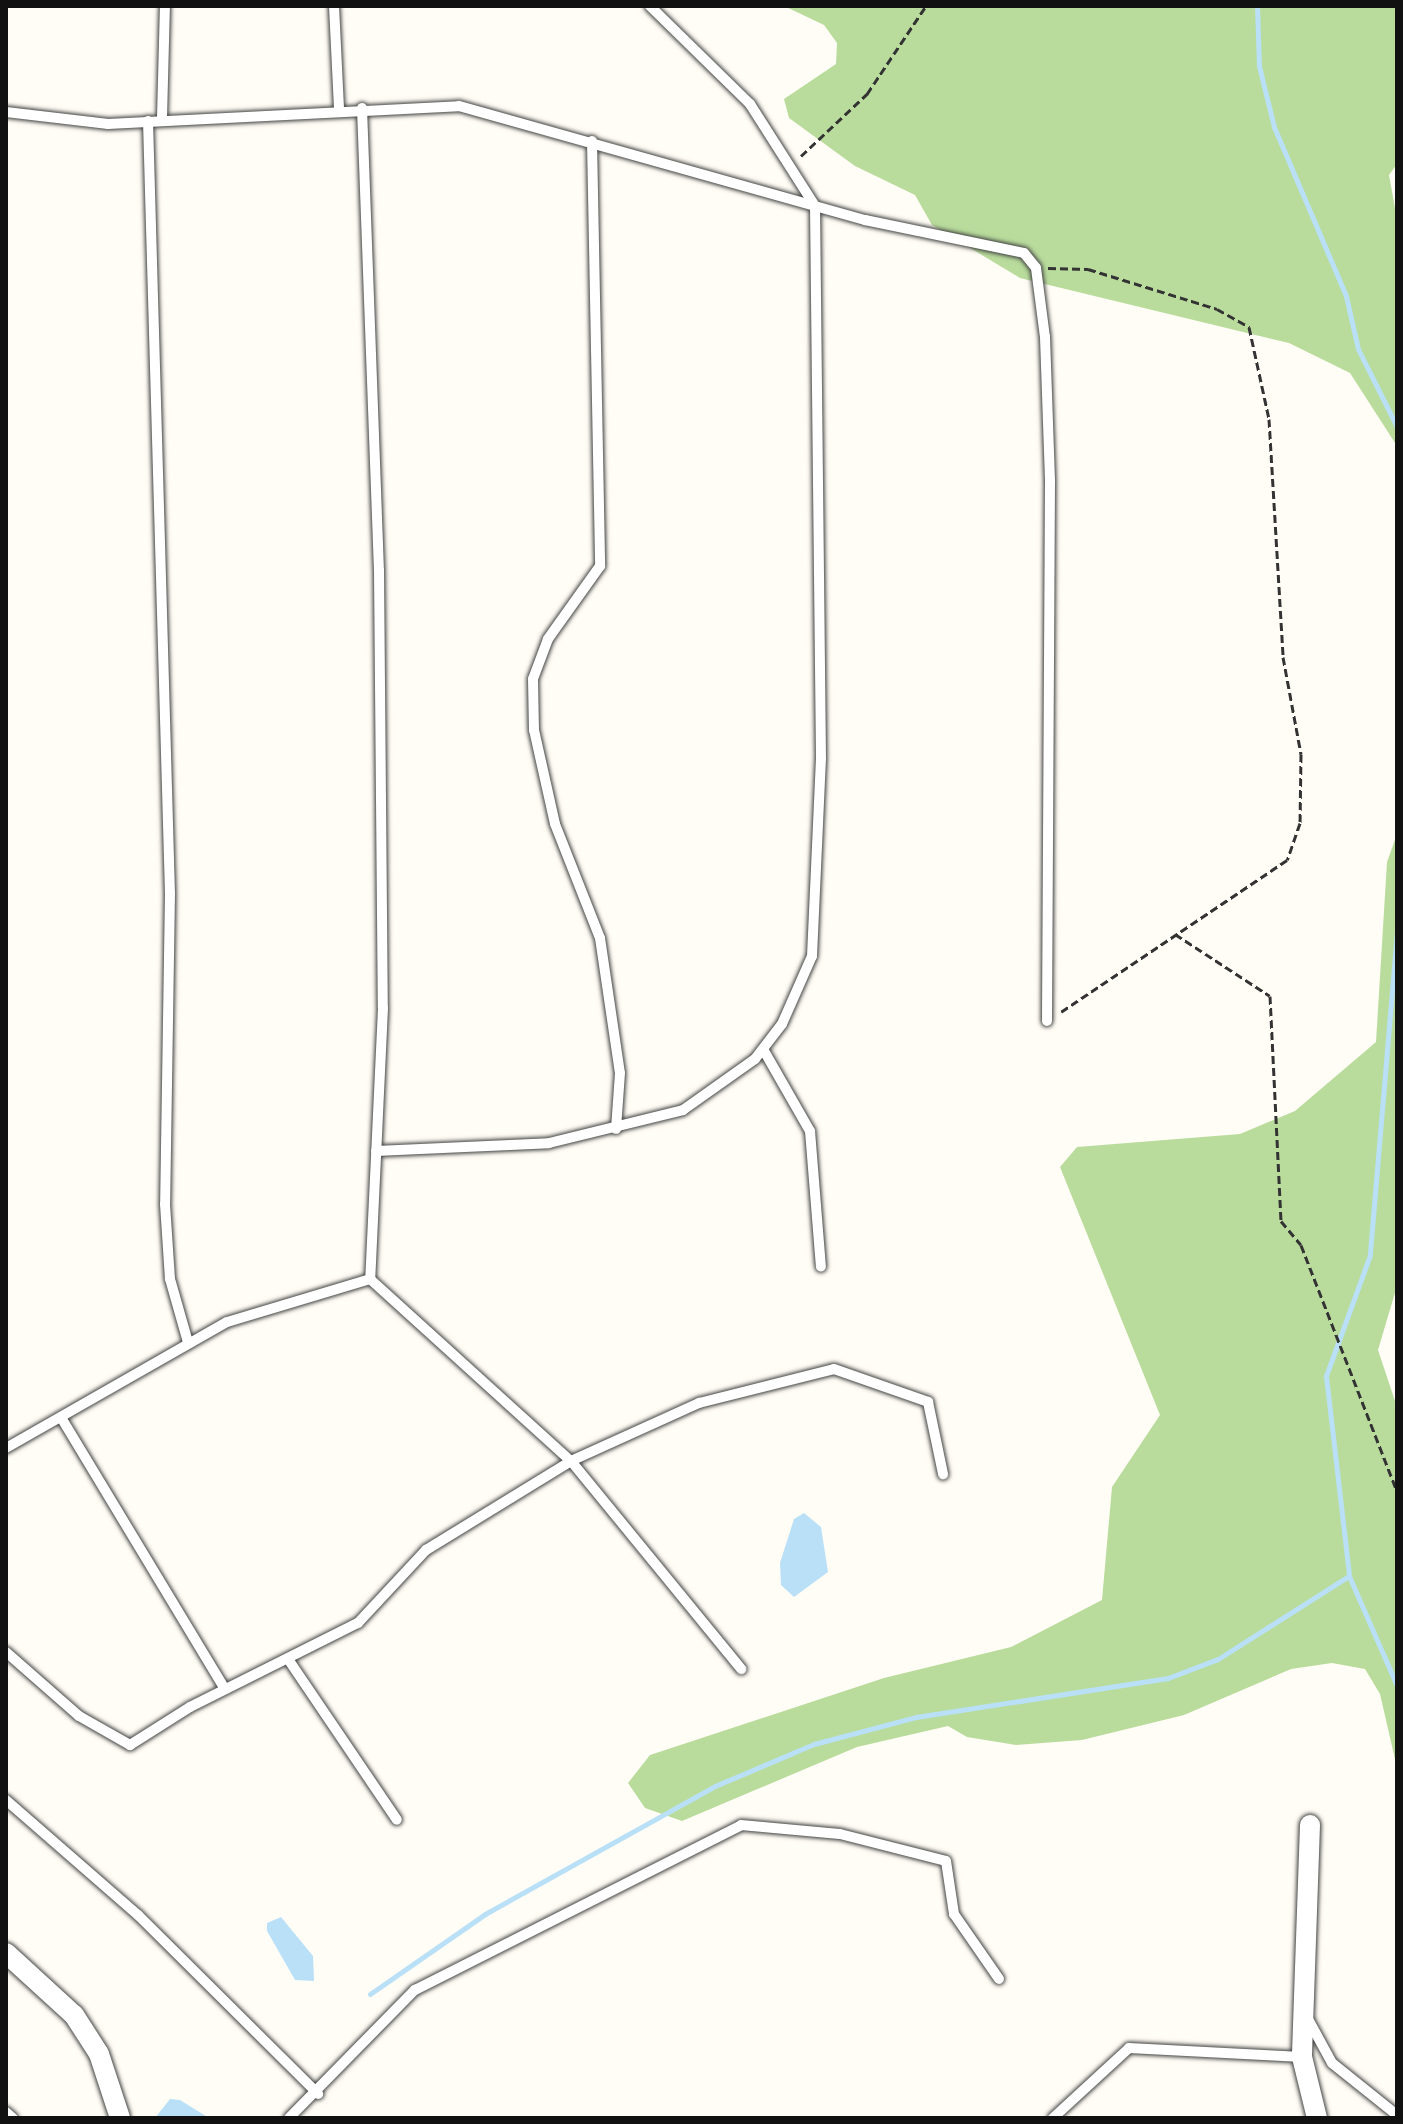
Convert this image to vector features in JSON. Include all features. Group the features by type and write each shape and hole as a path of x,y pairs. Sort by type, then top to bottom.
{"street":[{"path":"1310,1825 1302,2057 1317,2118"},
{"path":"6,1953 74,2015 99,2054 120,2118"}],"lane":[{"path":"162,118 165,6"},
{"path":"334,6 339,109"},
{"path":"376,1151 549,1143 616,1129 683,1110 763,1049 782,1024 812,956 818,876 815,206 791,163 750,104 650,6"},
{"path":"6,112 148,121 339,109 459,106 815,206 1024,253 1036,268 1045,337 1053,610 1047,1021"},
{"path":"362,108 379,570 383,1008 370,1279"},
{"path":"148,121 170,893 165,1204 170,1279 188,1342"},
{"path":"592,141 600,566 548,639 533,679 534,730 555,824 600,938 619,1060 616,1129"},
{"path":"763,1049 810,1131 821,1267"},
{"path":"6,1448 62,1419 188,1342 280,1302 370,1279"},
{"path":"370,1279 571,1461 741,1669"},
{"path":"6,1652 79,1716 130,1745 224,1688 358,1623 426,1550 571,1461 699,1403 834,1369 928,1402 943,1474"},
{"path":"62,1419 224,1688"},
{"path":"288,1659 397,1820"},
{"path":"6,1800 138,1915 318,2094"},
{"path":"289,2118 318,2094 368,2031 415,1990 741,1825 840,1834 946,1861 954,1914 999,1979"},
{"path":"1302,2007 1332,2063 1397,2115"},
{"path":"1053,2118 1129,2048 1302,2057"},
{"path":"6,2112 13,2118"}],"path":[{"path":"791,163 867,94 926,6"},
{"path":"1036,268 1088,269 1217,309 1249,327 1269,419 1283,657 1301,754 1300,823 1287,860 1261,883 1175,934 1047,1021"},
{"path":"1175,934 1270,996 1281,1221 1301,1245 1334,1338 1340,1342 1397,1491"}],"green space":[{"path":"784,6 1397,6 1397,164 1389,175 1397,219 1397,446 1350,373 1289,343 1020,278 932,225 915,195 855,166 789,118 784,99 836,64 837,43 824,25"},
{"path":"1397,834 1397,1286 1378,1350 1397,1407 1397,1768 1380,1694 1365,1669 1332,1663 1291,1669 1184,1715 1082,1740 1016,1745 967,1737 948,1726 857,1747 682,1821 645,1808 628,1783 650,1755 884,1678 1011,1647 1102,1600 1112,1487 1160,1415 1060,1167 1077,1147 1240,1134 1295,1111 1376,1042 1387,862"}],"water":[{"path":"804,1513 821,1527 828,1572 794,1597 781,1585 780,1563 794,1519"},
{"path":"281,1917 313,1956 314,1981 295,1980 267,1931 267,1923"},
{"path":"170,2099 180,2100 209,2118 155,2118"}],"waterway":[{"path":"1257,6 1259,66 1274,127 1346,296 1358,349 1397,427"},
{"path":"1397,931 1370,1255 1326,1376 1349,1576 1397,1686"},
{"path":"370,1994 485,1914 715,1786 814,1744 916,1717 1168,1678 1218,1659 1349,1576"}]}
